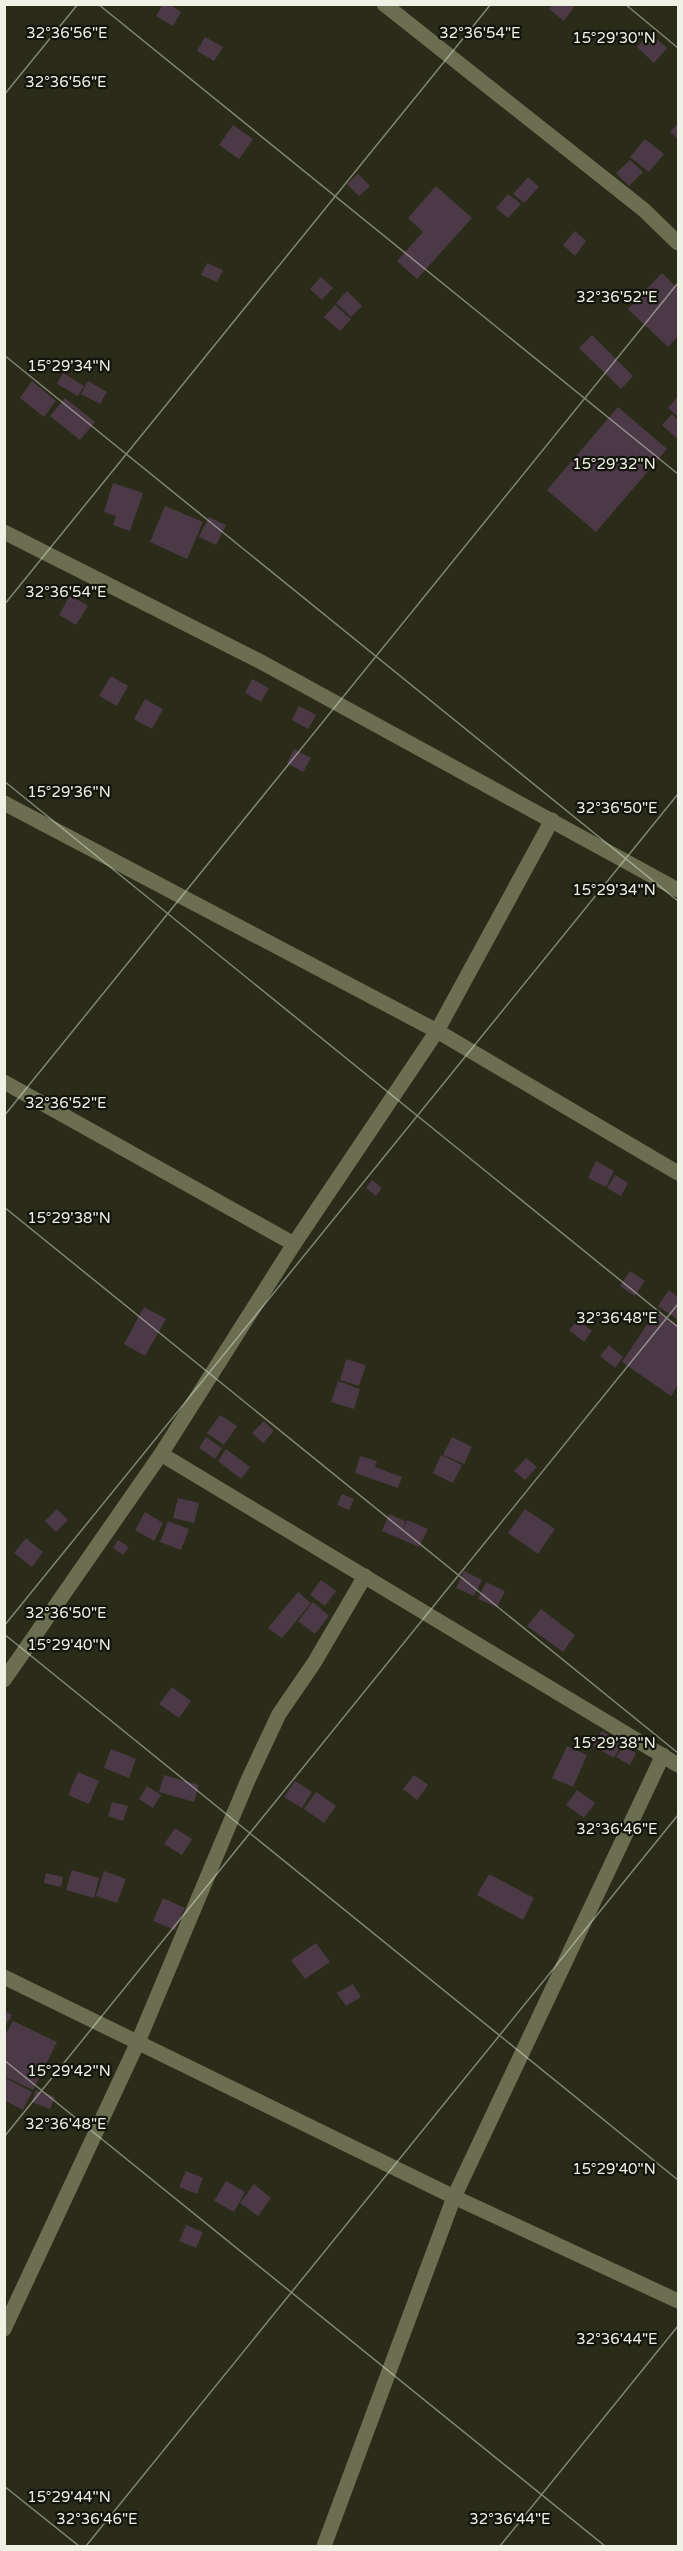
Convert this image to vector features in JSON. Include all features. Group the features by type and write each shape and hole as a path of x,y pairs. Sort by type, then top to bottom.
{"street":[{"path":"384,4 644,210 678,243"},
{"path":"4,532 263,663 678,890"},
{"path":"4,803 437,1030 678,1173"},
{"path":"4,1680 161,1454 294,1244 437,1030 552,820"},
{"path":"4,1082 294,1244"},
{"path":"161,1454 678,1765"},
{"path":"4,2330 138,2042 248,1780 279,1714 314,1663 365,1576"},
{"path":"324,2547 454,2197 663,1755"},
{"path":"4,1977 454,2197 678,2301"}],"building":[{"path":"163,4 169,4 181,12 173,26 156,16"},
{"path":"553,4 570,4 574,7 564,21 549,9"},
{"path":"650,33 667,48 654,63 637,47"},
{"path":"205,37 223,47 214,61 197,51"},
{"path":"678,123 678,139 670,132"},
{"path":"233,125 253,139 239,159 219,145"},
{"path":"645,139 664,154 649,172 630,157"},
{"path":"630,160 643,172 629,186 616,173"},
{"path":"358,174 370,186 359,196 347,184"},
{"path":"528,177 539,187 524,203 513,194"},
{"path":"436,186 472,218 417,279 397,261 423,232 408,218"},
{"path":"508,194 521,204 508,218 496,208"},
{"path":"575,231 586,241 575,256 563,245"},
{"path":"207,263 223,270 217,282 201,275"},
{"path":"662,273 678,289 678,336 668,347 628,309"},
{"path":"321,277 333,288 322,300 310,289"},
{"path":"347,291 362,306 351,317 336,303"},
{"path":"335,305 351,319 340,331 324,317"},
{"path":"592,335 633,376 621,389 579,348"},
{"path":"63,373 84,386 78,396 57,384"},
{"path":"32,381 56,401 44,417 20,398"},
{"path":"88,381 107,392 100,404 81,394"},
{"path":"678,396 678,417 668,408"},
{"path":"65,398 95,422 80,440 50,416"},
{"path":"618,407 667,449 596,532 547,490"},
{"path":"672,414 678,420 676,438 662,425"},
{"path":"113,483 143,493 130,531 113,525 116,516 104,512"},
{"path":"165,506 203,522 187,559 150,542"},
{"path":"209,517 226,525 216,545 199,537"},
{"path":"70,595 88,606 76,625 59,615"},
{"path":"111,676 128,686 117,706 99,696"},
{"path":"252,679 269,688 261,702 245,693"},
{"path":"145,699 163,709 152,729 134,719"},
{"path":"299,706 316,715 308,729 292,720"},
{"path":"294,749 311,758 303,772 287,763"},
{"path":"596,1161 614,1171 606,1187 588,1178"},
{"path":"615,1175 628,1183 621,1196 607,1188"},
{"path":"372,1180 382,1188 376,1196 366,1188"},
{"path":"630,1271 645,1281 635,1296 620,1286"},
{"path":"669,1290 678,1297 678,1320 658,1306"},
{"path":"144,1307 166,1319 145,1356 124,1344"},
{"path":"656,1311 678,1326 678,1385 671,1396 622,1362"},
{"path":"578,1320 592,1331 584,1342 569,1330"},
{"path":"609,1345 623,1357 615,1368 600,1356"},
{"path":"346,1359 366,1365 359,1386 340,1380"},
{"path":"338,1381 360,1389 354,1409 331,1402"},
{"path":"220,1415 237,1426 224,1445 207,1433"},
{"path":"264,1421 274,1431 263,1443 252,1433"},
{"path":"206,1437 222,1448 215,1459 199,1448"},
{"path":"452,1437 472,1447 464,1464 443,1455"},
{"path":"226,1449 250,1467 241,1479 218,1461"},
{"path":"441,1455 462,1465 453,1483 433,1473"},
{"path":"360,1456 377,1461 375,1467 402,1477 398,1488 355,1473"},
{"path":"526,1458 537,1467 525,1480 514,1471"},
{"path":"342,1494 354,1499 349,1510 337,1505"},
{"path":"178,1498 199,1503 194,1523 173,1518"},
{"path":"57,1509 68,1520 56,1532 45,1521"},
{"path":"525,1509 555,1529 538,1554 508,1533"},
{"path":"145,1512 163,1523 154,1541 135,1530"},
{"path":"389,1514 405,1521 403,1529 407,1520 428,1529 419,1547 382,1531"},
{"path":"168,1521 189,1529 181,1550 160,1542"},
{"path":"26,1538 43,1552 32,1567 14,1553"},
{"path":"118,1540 129,1547 123,1555 113,1548"},
{"path":"464,1571 482,1580 474,1596 456,1588"},
{"path":"321,1580 336,1591 325,1606 310,1595"},
{"path":"486,1582 505,1591 497,1607 478,1599"},
{"path":"298,1592 311,1603 282,1638 268,1628"},
{"path":"313,1602 329,1616 315,1634 298,1621"},
{"path":"541,1609 575,1635 563,1652 527,1626"},
{"path":"172,1687 191,1701 179,1718 159,1704"},
{"path":"602,1731 622,1743 614,1758 593,1746"},
{"path":"567,1746 587,1755 573,1787 552,1778"},
{"path":"623,1746 636,1753 630,1765 616,1757"},
{"path":"111,1749 136,1759 129,1778 104,1768"},
{"path":"78,1772 99,1781 89,1804 68,1795"},
{"path":"164,1775 199,1785 194,1802 159,1792"},
{"path":"414,1775 428,1785 417,1800 403,1789"},
{"path":"295,1781 312,1792 302,1808 284,1797"},
{"path":"147,1786 161,1795 153,1808 139,1799"},
{"path":"577,1790 595,1803 584,1818 566,1805"},
{"path":"316,1792 336,1806 324,1823 304,1809"},
{"path":"112,1802 128,1806 123,1821 108,1816"},
{"path":"175,1828 192,1839 182,1855 164,1844"},
{"path":"72,1870 99,1878 94,1898 66,1890"},
{"path":"104,1871 126,1879 117,1903 96,1896"},
{"path":"46,1873 63,1877 61,1887 44,1883"},
{"path":"489,1874 534,1898 523,1920 477,1895"},
{"path":"163,1898 185,1908 175,1930 153,1921"},
{"path":"316,1943 330,1962 305,1979 291,1960"},
{"path":"353,1984 361,1997 346,2006 337,1993"},
{"path":"4,2011 12,2015 4,2028"},
{"path":"13,2021 57,2042 33,2090 4,2076 4,2037"},
{"path":"4,2077 32,2092 23,2110 4,2100"},
{"path":"36,2090 55,2097 50,2109 32,2102"},
{"path":"186,2171 203,2178 197,2194 179,2187"},
{"path":"226,2181 245,2192 234,2212 214,2201"},
{"path":"254,2184 271,2198 258,2216 240,2203"},
{"path":"186,2225 203,2232 196,2248 179,2241"}]}
